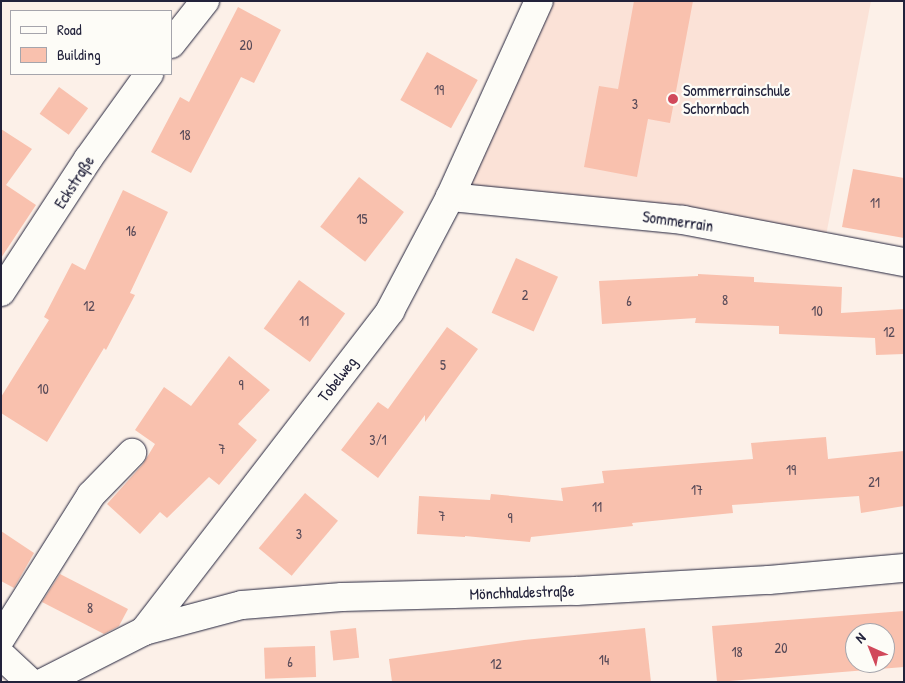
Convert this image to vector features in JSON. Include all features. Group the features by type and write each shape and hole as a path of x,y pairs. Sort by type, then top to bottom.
{"street":[{"path":"172,43 205,1"},
{"name":"Tobelweg","path":"44,682 87,674 144,631 390,311 450,197 539,1"},
{"name":"Eckstraße","path":"1,292 88,160 148,75"},
{"name":"Sommerrain","path":"450,197 683,220 904,262"},
{"path":"1,638 91,495 132,453"},
{"name":"Mönchhaldestraße","path":"144,631 242,605 342,597 596,590 769,580 904,568"},
{"path":"1,655 30,682"}],"shaded area":[{"name":"Sommerrainschule Schornbach","path":"539,1 871,1 824,246 450,197"}],"building":[{"name":"Sommerrainschule Schornbach","path":"634,1 693,1 670,123 648,119 637,177 584,167 599,86 618,89"},
{"path":"238,7 281,30 254,83 241,77 191,173 151,152 180,97 189,102"},
{"path":"427,52 478,80 451,128 400,100"},
{"path":"59,87 88,108 69,135 40,114"},
{"path":"1,129 32,149 6,185 36,205 1,258"},
{"path":"853,169 904,178 904,238 842,227"},
{"path":"359,177 404,212 365,262 320,227"},
{"path":"123,190 168,212 130,293 135,295 106,350 104,348 47,442 1,413 1,397 49,320 44,317 72,263 85,270"},
{"path":"516,258 558,277 534,332 492,313"},
{"path":"698,274 754,277 754,282 842,287 841,313 904,309 904,354 876,355 875,338 779,334 779,326 695,323 696,318 602,324 599,281 698,276"},
{"path":"299,280 345,314 310,362 264,329"},
{"path":"447,327 478,349 425,422 425,415 378,478 341,450 378,402 388,409"},
{"path":"229,356 270,390 238,424 257,440 219,485 209,477 167,518 160,512 140,534 107,504 143,464 155,444 135,430 164,387 191,406"},
{"path":"826,437 828,459 904,451 904,506 861,513 859,496 732,505 733,513 632,523 633,526 531,537 530,542 417,534 419,496 490,500 491,494 563,501 561,488 604,483 602,471 753,459 751,443"},
{"path":"305,493 338,521 292,576 259,548"},
{"path":"1,531 34,553 14,588 1,581"},
{"path":"60,574 128,609 119,626 104,634 42,602"},
{"path":"904,611 904,667 895,668 895,623 845,623 845,672 717,682 712,626"},
{"path":"356,628 359,658 333,661 330,631"},
{"path":"645,628 651,682 392,682 389,659 524,640"},
{"path":"315,646 316,677 265,679 264,648"}],"place":[{"name":"Sommerrainschule Schornbach","path":"673,99"}]}
